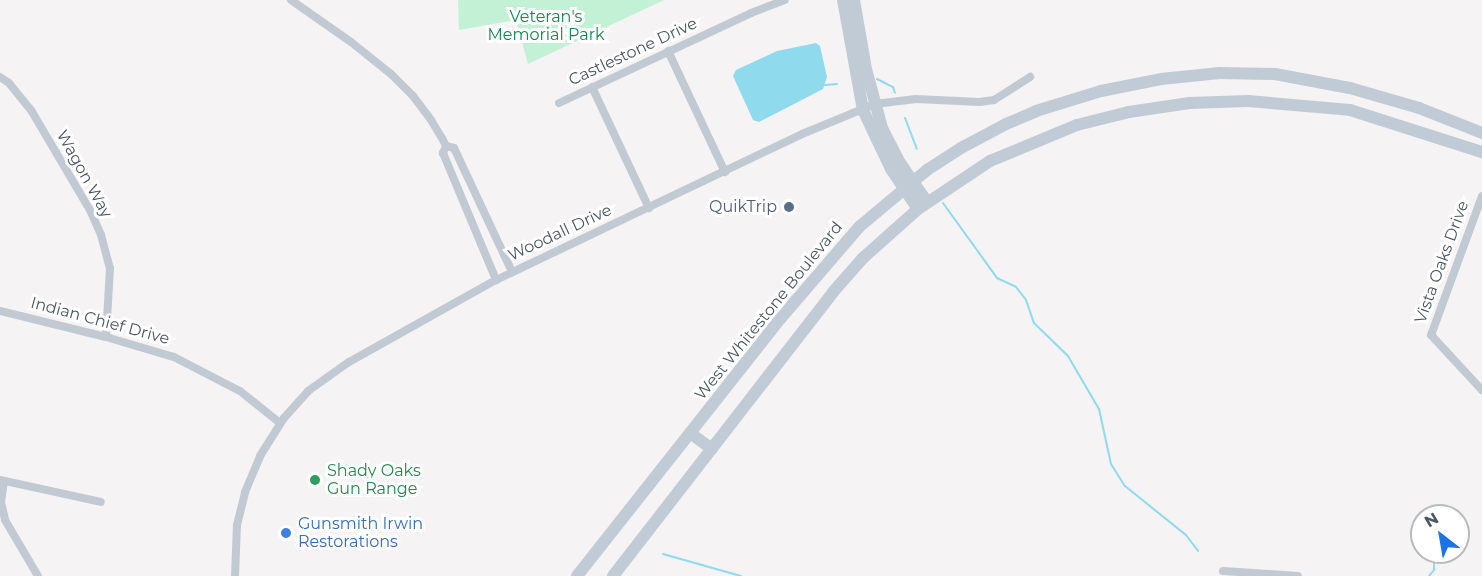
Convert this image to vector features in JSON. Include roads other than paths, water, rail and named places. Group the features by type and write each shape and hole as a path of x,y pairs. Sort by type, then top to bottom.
{"main road":[{"path":"843,0 880,148 922,206"},
{"path":"854,0 869,107"},
{"name":"West Whitestone Boulevard","path":"577,576 820,270 859,227 907,185 960,148 1006,124 1052,105 1101,91 1151,81 1220,73 1275,74 1315,80 1419,108 1482,133"},
{"path":"613,576 832,292 863,258 922,206 990,161 1077,125 1129,112 1189,103 1248,101 1350,111 1482,152"},
{"path":"690,433 712,449"}],"street":[{"path":"291,0 351,42 391,74 413,96 431,120 446,146 454,148 512,272"},
{"name":"Castlestone Drive","path":"559,103 668,51 785,0"},
{"path":"668,51 725,172"},
{"name":"Wagon Way","path":"0,77 9,83 31,110 90,210 101,236 110,268 106,336"},
{"name":"Woodall Drive","path":"235,576 237,525 245,492 260,456 280,423 308,391 327,376 496,280 802,134 869,107 916,99 980,102 994,100 1030,77"},
{"path":"592,87 649,208"},
{"path":"446,146 443,153 496,280"},
{"name":"Vista Oaks Drive","path":"1482,196 1431,335 1482,390"},
{"name":"Indian Chief Drive","path":"0,311 106,336 174,357 240,391 280,423"},
{"path":"38,576 5,520 1,502 2,480 101,502"},
{"path":"1223,571 1298,576"}],"water":[{"path":"816,43 820,46 827,77 823,89 759,122 753,120 733,76 736,70 777,51"}],"waterway":[{"path":"877,79 893,87 895,93"},
{"path":"825,85 837,84"},
{"path":"905,118 917,149"},
{"path":"943,203 997,278 1016,287 1026,300 1034,323 1068,356 1099,409 1111,464 1125,486 1186,535 1198,551"},
{"path":"663,554 741,576"},
{"path":"1429,576 1434,570 1434,564"}],"place":[{"name":"QuikTrip","path":"789,207"},
{"name":"Shady Oaks Gun Range","path":"315,480"},
{"name":"Gunsmith Irwin Restorations","path":"286,533"}],"park label":[{"name":"Veteran's Memorial Park","path":"546,26"}]}
